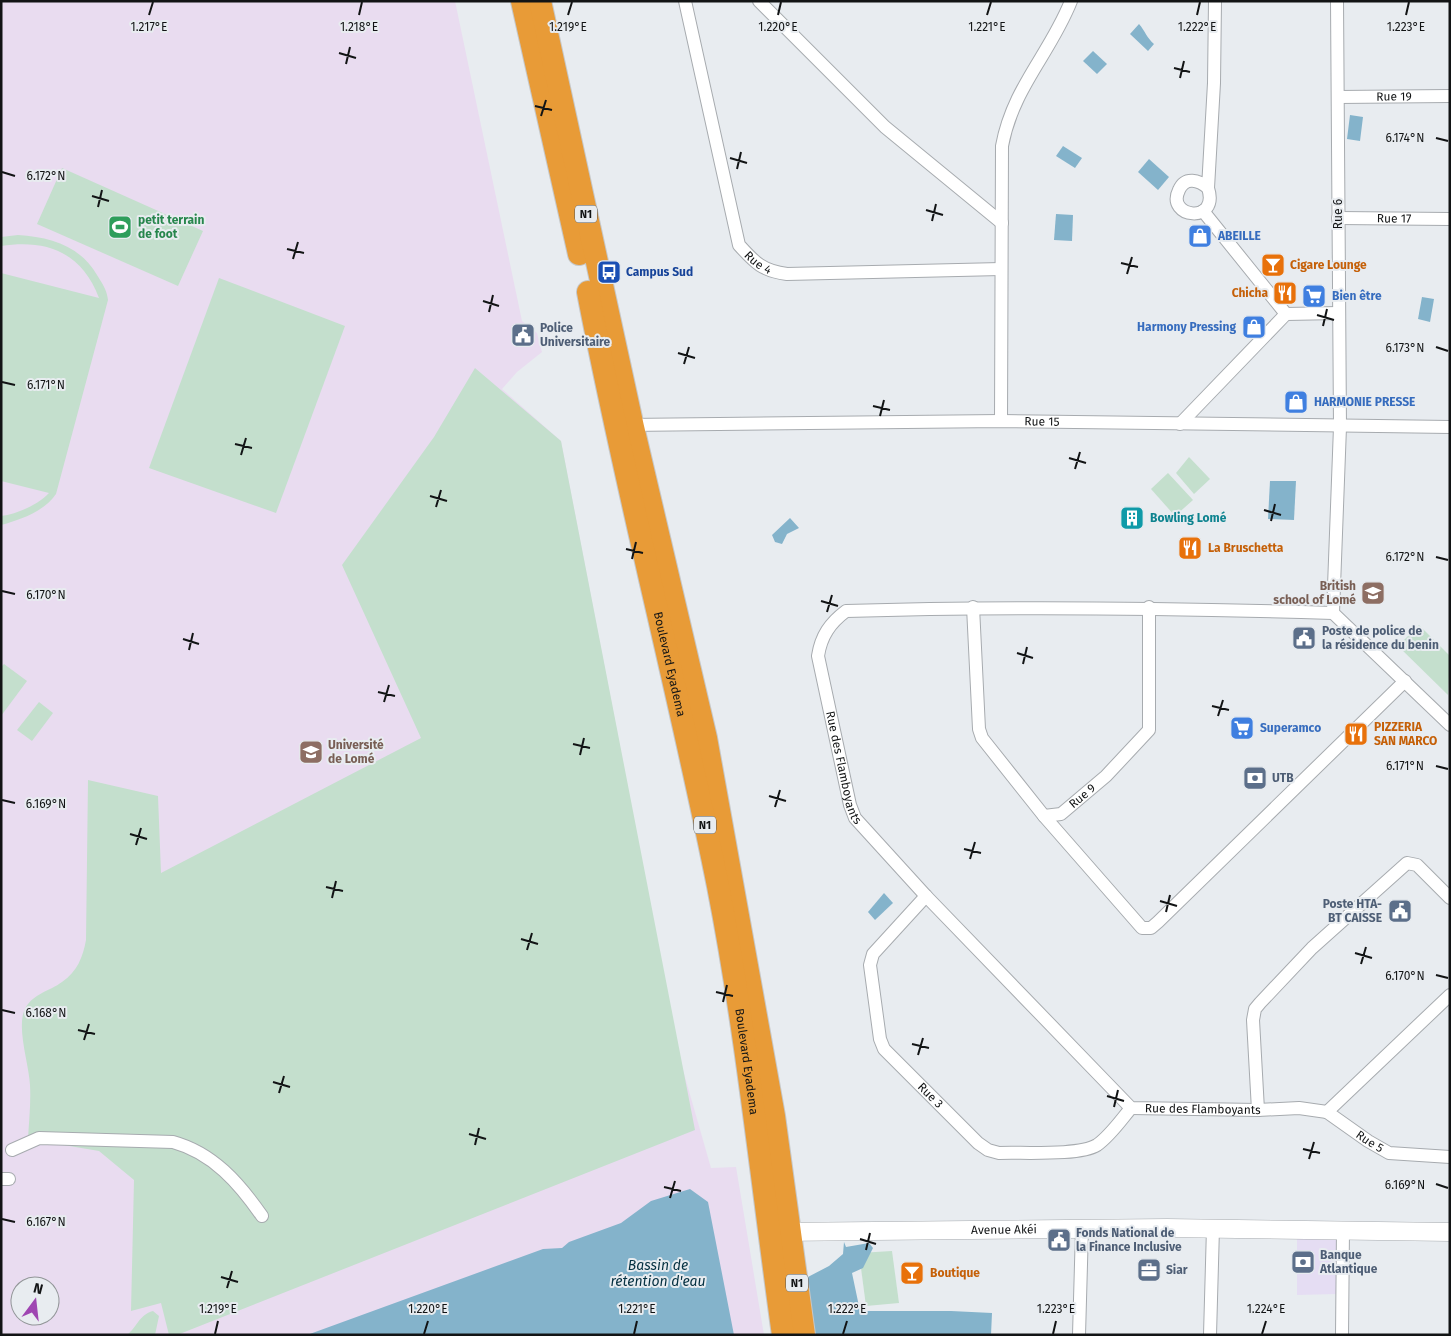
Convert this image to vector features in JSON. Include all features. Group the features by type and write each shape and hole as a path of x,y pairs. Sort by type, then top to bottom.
{"highway":[{"name":"Boulevard Eyadema","path":"522,1 587,290 624,425 718,889 749,1081 780,1232 783,1335"},
{"name":"N1","path":"540,1 624,425"},
{"name":"N1","path":"780,1232 804,1335"}],"main road":[{"name":"Avenue Akéi","path":"780,1232 1082,1228 1343,1229 1450,1232"}],"street":[{"name":"Rue 4","path":"685,1 739,245 751,259 765,270 787,274 1001,269"},
{"path":"759,1 886,128 1002,223"},
{"path":"1000,421 1002,146 1006,122 1017,96 1049,44 1072,1"},
{"path":"1208,188 1200,181 1190,180 1180,185 1176,195 1178,205 1185,212 1194,214 1203,211 1209,204 1211,196 1208,188 1214,83 1215,1"},
{"name":"Rue 6","path":"1333,613 1340,427 1338,1"},
{"name":"Rue 19","path":"1338,98 1450,96"},
{"path":"1203,211 1286,314"},
{"name":"Rue 17","path":"1338,218 1450,218"},
{"path":"1180,424 1286,314 1339,313"},
{"name":"Rue 15","path":"624,425 1000,421 1450,427"},
{"path":"973,607 979,729 982,738 1044,816 1142,928 1151,928 1405,681"},
{"name":"Rue des Flamboyants","path":"1327,1112 1299,1108 1258,1110 1131,1108 926,896 855,818 850,805 818,656 820,641 832,624 846,612 973,607 1149,607 1333,613"},
{"name":"Rue 9","path":"1044,816 1062,814 1106,776 1149,730 1149,607"},
{"path":"1333,613 1448,719"},
{"path":"1258,1110 1253,1020 1255,1009 1260,1003 1312,948 1406,863 1417,865 1450,898"},
{"name":"Rue 3","path":"926,896 873,954 870,965 880,1038 884,1049 898,1064 978,1143 988,1150 999,1153 1083,1150 1096,1146 1131,1108"},
{"path":"1327,1112 1450,995"},
{"name":"Rue 5","path":"1327,1112 1368,1141 1389,1153 1450,1157"},
{"path":"12,1150 39,1138 173,1142 192,1147 226,1170 247,1194 262,1216"},
{"path":"1079,1335 1082,1228"},
{"path":"1210,1335 1213,1228"},
{"path":"1342,1335 1343,1229"}],"shaded area":[{"name":"Université de Lomé","path":"1,1 455,1 522,321 537,333 542,352 517,372 502,389 561,441 681,1063 711,1168 736,1167 764,1335 1,1335"},
{"path":"1336,1238 1337,1294 1297,1295 1297,1239"}],"green space":[{"name":"petit terrain de foot","path":"62,168 203,231 178,286 37,224"},
{"path":"18,235 53,241 73,250 90,265 97,275 107,293 108,300 56,494 39,510 1,525 1,516 27,508 49,493 1,481 1,273 99,298 83,270 61,252 34,245 1,246 1,237"},
{"path":"219,278 345,326 276,513 149,468"},
{"path":"475,368 561,441 695,1130 177,1335 169,1335 161,1303 131,1311 134,1180 99,1151 28,1139 30,1085 22,1035 23,1017 25,1009 32,1000 72,974 83,952 86,940 88,780 158,796 161,873 421,738 342,565 434,437"},
{"path":"1189,457 1210,479 1194,494 1176,473"},
{"path":"1168,473 1193,500 1175,516 1151,489"},
{"path":"1419,625 1450,656 1448,695 1398,646"},
{"path":"4,664 27,681 1,716 1,667"},
{"path":"39,702 53,713 32,741 17,730"},
{"path":"892,1251 899,1303 866,1306 859,1253"},
{"path":"153,1311 159,1316 155,1335 127,1335 144,1315"}],"water":[{"path":"1139,24 1154,44 1148,51 1130,34"},
{"path":"1093,51 1107,64 1097,74 1083,61"},
{"path":"1350,115 1363,117 1360,141 1347,139"},
{"path":"1063,146 1082,158 1075,168 1056,156"},
{"path":"1149,159 1169,177 1158,190 1138,172"},
{"path":"1056,214 1073,215 1072,241 1054,240"},
{"path":"1422,297 1434,299 1430,322 1418,319"},
{"path":"1270,481 1296,481 1294,520 1268,519"},
{"path":"790,518 799,528 787,534 782,544 775,542 772,535"},
{"path":"884,893 893,903 875,920 868,912"},
{"name":"Bassin de rétention d'eau","path":"690,1189 708,1202 734,1335 307,1335 543,1249 562,1248 569,1242 621,1223 651,1201"},
{"path":"844,1242 846,1247 869,1243 873,1248 863,1268 852,1273 860,1311 992,1313 991,1335 814,1335 806,1278 829,1266 843,1254"}],"place":[{"name":"petit terrain de foot","path":"120,227"},
{"name":"ABEILLE","path":"1200,236"},
{"name":"Cigare Lounge","path":"1273,265"},
{"name":"Campus Sud","path":"609,272"},
{"name":"Chicha","path":"1285,293"},
{"name":"Bien être","path":"1314,296"},
{"name":"Harmony Pressing","path":"1254,327"},
{"name":"Police Universitaire","path":"523,335"},
{"name":"HARMONIE PRESSE","path":"1296,402"},
{"name":"Bowling Lomé","path":"1132,518"},
{"name":"La Bruschetta","path":"1190,548"},
{"name":"British school of Lomé","path":"1373,593"},
{"name":"Poste de police de la résidence du benin","path":"1304,638"},
{"name":"Superamco","path":"1242,728"},
{"name":"PIZZERIA SAN MARCO","path":"1356,734"},
{"name":"Université de Lomé","path":"311,752"},
{"name":"UTB","path":"1255,778"},
{"name":"Poste HTA- BT CAISSE","path":"1400,911"},
{"name":"Fonds National de la Finance Inclusive","path":"1059,1240"},
{"name":"Banque Atlantique","path":"1303,1262"},
{"name":"Siar","path":"1149,1270"},
{"name":"Boutique","path":"912,1273"}]}
